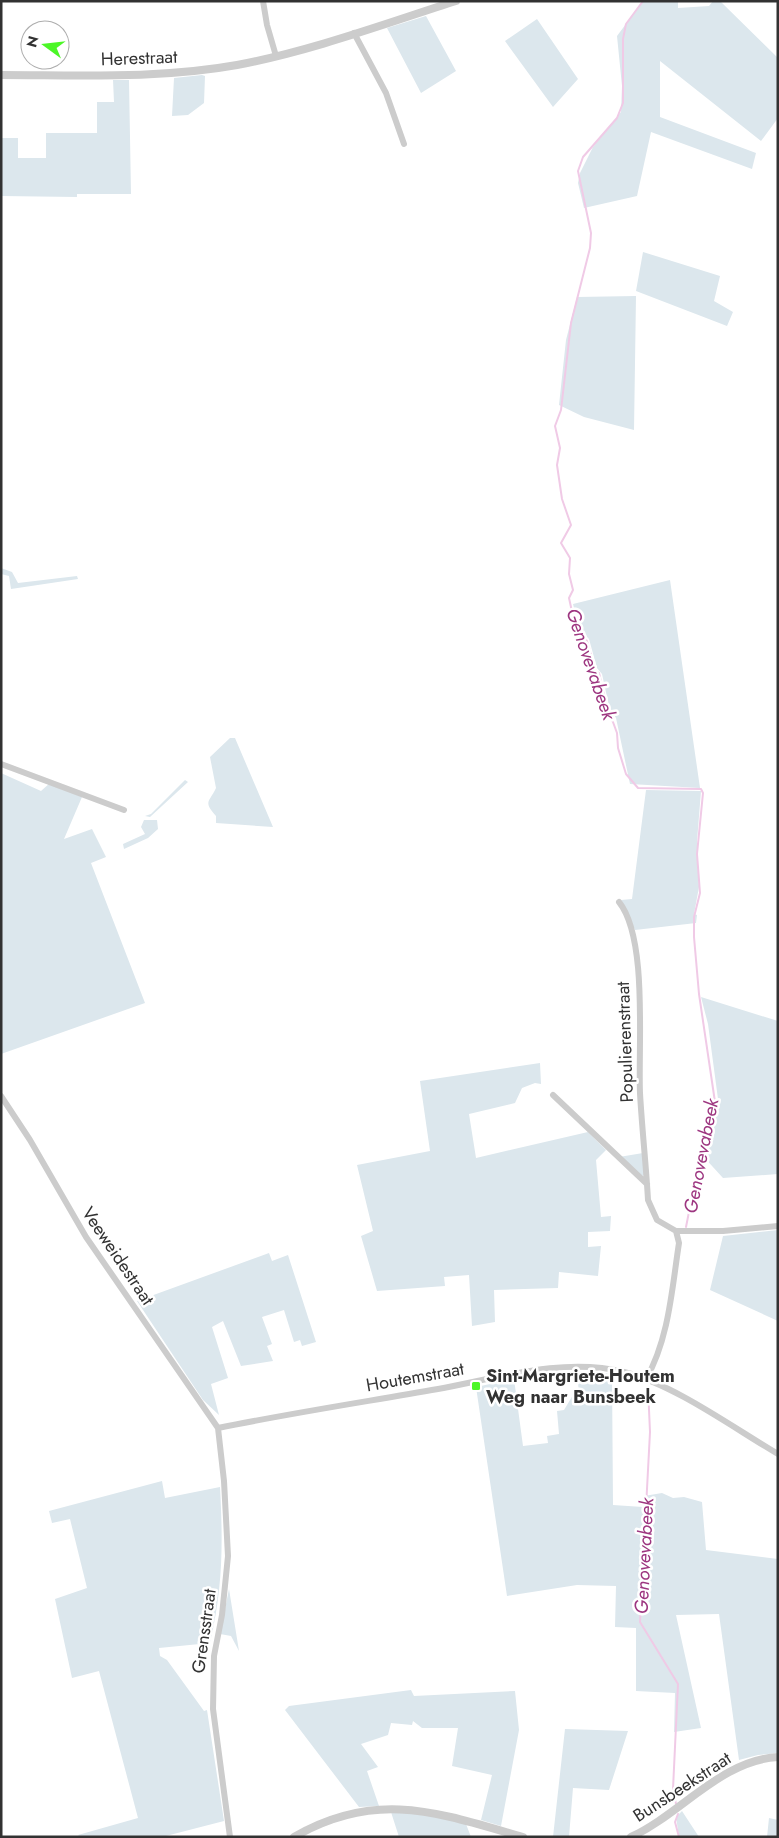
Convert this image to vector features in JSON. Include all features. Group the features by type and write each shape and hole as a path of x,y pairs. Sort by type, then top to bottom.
{"street":[{"path":"263,1 267,25 276,56"},
{"name":"Herestraat","path":"1,76 166,73 236,65 354,34 456,1"},
{"path":"354,34 386,93 404,144"},
{"path":"1,764 124,810"},
{"name":"Populierenstraat","path":"619,902 628,917 637,950 640,1093 650,1209 657,1220 676,1232"},
{"path":"553,1095 647,1184"},
{"name":"Veeweidestraat","path":"1,1096 26,1132 86,1237 218,1428"},
{"path":"646,1379 655,1363 664,1326 679,1243 676,1232 723,1232 778,1226"},
{"name":"Houtemstraat","path":"218,1428 549,1369 601,1368 646,1379 778,1454"},
{"name":"Grensstraat","path":"218,1428 224,1481 228,1556 222,1615 214,1656 212,1702 230,1837"},
{"name":"Bunsbeekstraat","path":"631,1837 657,1823 742,1765 759,1759 778,1757"},
{"path":"294,1837 339,1816 397,1808 436,1813 523,1837"}],"shaded area":[{"path":"643,1 678,1 678,8 709,6 713,1 720,1 778,58 778,118 761,141 660,61 660,117 756,153 752,169 651,132 637,196 584,208 578,183 580,173 593,147 621,112 622,86 617,36"},
{"path":"426,16 456,71 421,93 387,28"},
{"path":"537,19 578,79 553,107 505,41"},
{"path":"205,76 204,103 188,115 172,116 174,78"},
{"path":"113,80 129,80 131,194 77,194 77,197 1,196 1,138 18,138 18,158 46,158 46,133 97,133 97,102 114,102"},
{"path":"643,252 720,276 714,301 733,312 727,326 636,291"},
{"path":"636,296 634,430 584,417 559,405 566,340 577,297"},
{"path":"1,568 12,572 18,583 77,576 78,579 11,589 9,576 1,574"},
{"path":"670,580 700,788 630,784 616,718 609,706 602,674 597,668 589,639 579,628 573,604"},
{"path":"230,738 235,738 273,827 216,823 216,816 208,805 209,799 216,788 210,757"},
{"path":"1,773 41,791 50,783 82,797 64,839 92,829 106,857 91,863 145,1003 1,1054"},
{"path":"185,780 188,782 150,817 145,816 151,814"},
{"path":"646,790 701,791 697,841 699,887 694,914 697,915 696,923 635,930 621,900 632,899"},
{"path":"144,820 157,820 158,829 148,838 124,849 123,844 145,834 141,827"},
{"path":"701,997 778,1021 778,1174 723,1178 702,1155 718,1099 708,1024"},
{"path":"540,1063 541,1084 535,1083 522,1088 515,1103 469,1114 476,1158 588,1132 606,1150 596,1160 601,1217 611,1216 610,1231 588,1232 588,1247 601,1246 598,1276 559,1272 558,1288 494,1290 495,1322 472,1326 469,1275 444,1277 445,1286 377,1291 361,1236 373,1231 357,1165 430,1151 420,1081"},
{"path":"643,1153 645,1175 642,1176 619,1157"},
{"path":"778,1230 778,1321 710,1290 723,1236"},
{"path":"269,1253 272,1261 288,1255 316,1342 302,1346 300,1340 294,1342 284,1310 262,1317 272,1344 267,1346 273,1361 241,1366 223,1321 212,1327 228,1378 211,1384 219,1415 203,1400 137,1301"},
{"path":"577,1371 612,1374 613,1505 643,1507 644,1496 662,1493 673,1498 684,1497 702,1502 706,1550 778,1559 778,1753 758,1755 739,1760 719,1614 676,1615 701,1728 674,1732 675,1693 636,1691 636,1628 615,1627 616,1586 577,1585 507,1596 476,1387 514,1379 523,1446 548,1443 547,1436 559,1434 557,1411 564,1410 573,1395 579,1394"},
{"path":"162,1481 165,1498 220,1487 222,1528 220,1584 210,1643 159,1648 160,1656 167,1660 204,1711 207,1710 224,1821 162,1837 80,1837 78,1835 138,1818 99,1671 72,1678 55,1599 87,1588 70,1519 52,1523 49,1511"},
{"path":"229,1589 239,1651 231,1636 220,1634"},
{"path":"411,1690 414,1696 515,1691 519,1730 501,1826 481,1820 492,1775 452,1766 458,1728 422,1728 413,1721 412,1725 391,1723 388,1735 361,1744 378,1767 367,1771 379,1806 359,1807 285,1710 289,1706"},
{"path":"565,1729 628,1731 609,1790 573,1788 569,1837 553,1837"},
{"path":"682,1811 699,1837 679,1837 676,1817"},
{"path":"391,1812 423,1813 466,1824 471,1837 399,1837"},
{"path":"769,1818 778,1820 778,1837 767,1837"}],"waterway":[{"name":"Genovevabeek","path":"643,1 626,24 623,39 623,103 617,118 583,157 578,171 591,233 590,248 571,323 561,410 555,426 560,448 557,465 562,499 571,525 561,543 570,558 569,574 573,590 569,598 576,630 587,641 592,658 591,667 599,673 606,703 617,733 618,748 626,774 638,788 701,789 703,793 697,854 700,893 694,917 694,937 699,994 715,1102 706,1126 686,1227"},
{"name":"Genovevabeek","path":"648,1387 650,1432 640,1622 678,1684 673,1789 676,1804"},
{"name":"Genovevabeek","path":"678,1814 675,1822 679,1837"}],"place":[{"name":"Sint-Margriete-Houtem Weg naar Bunsbeek","path":"476,1386"}]}
